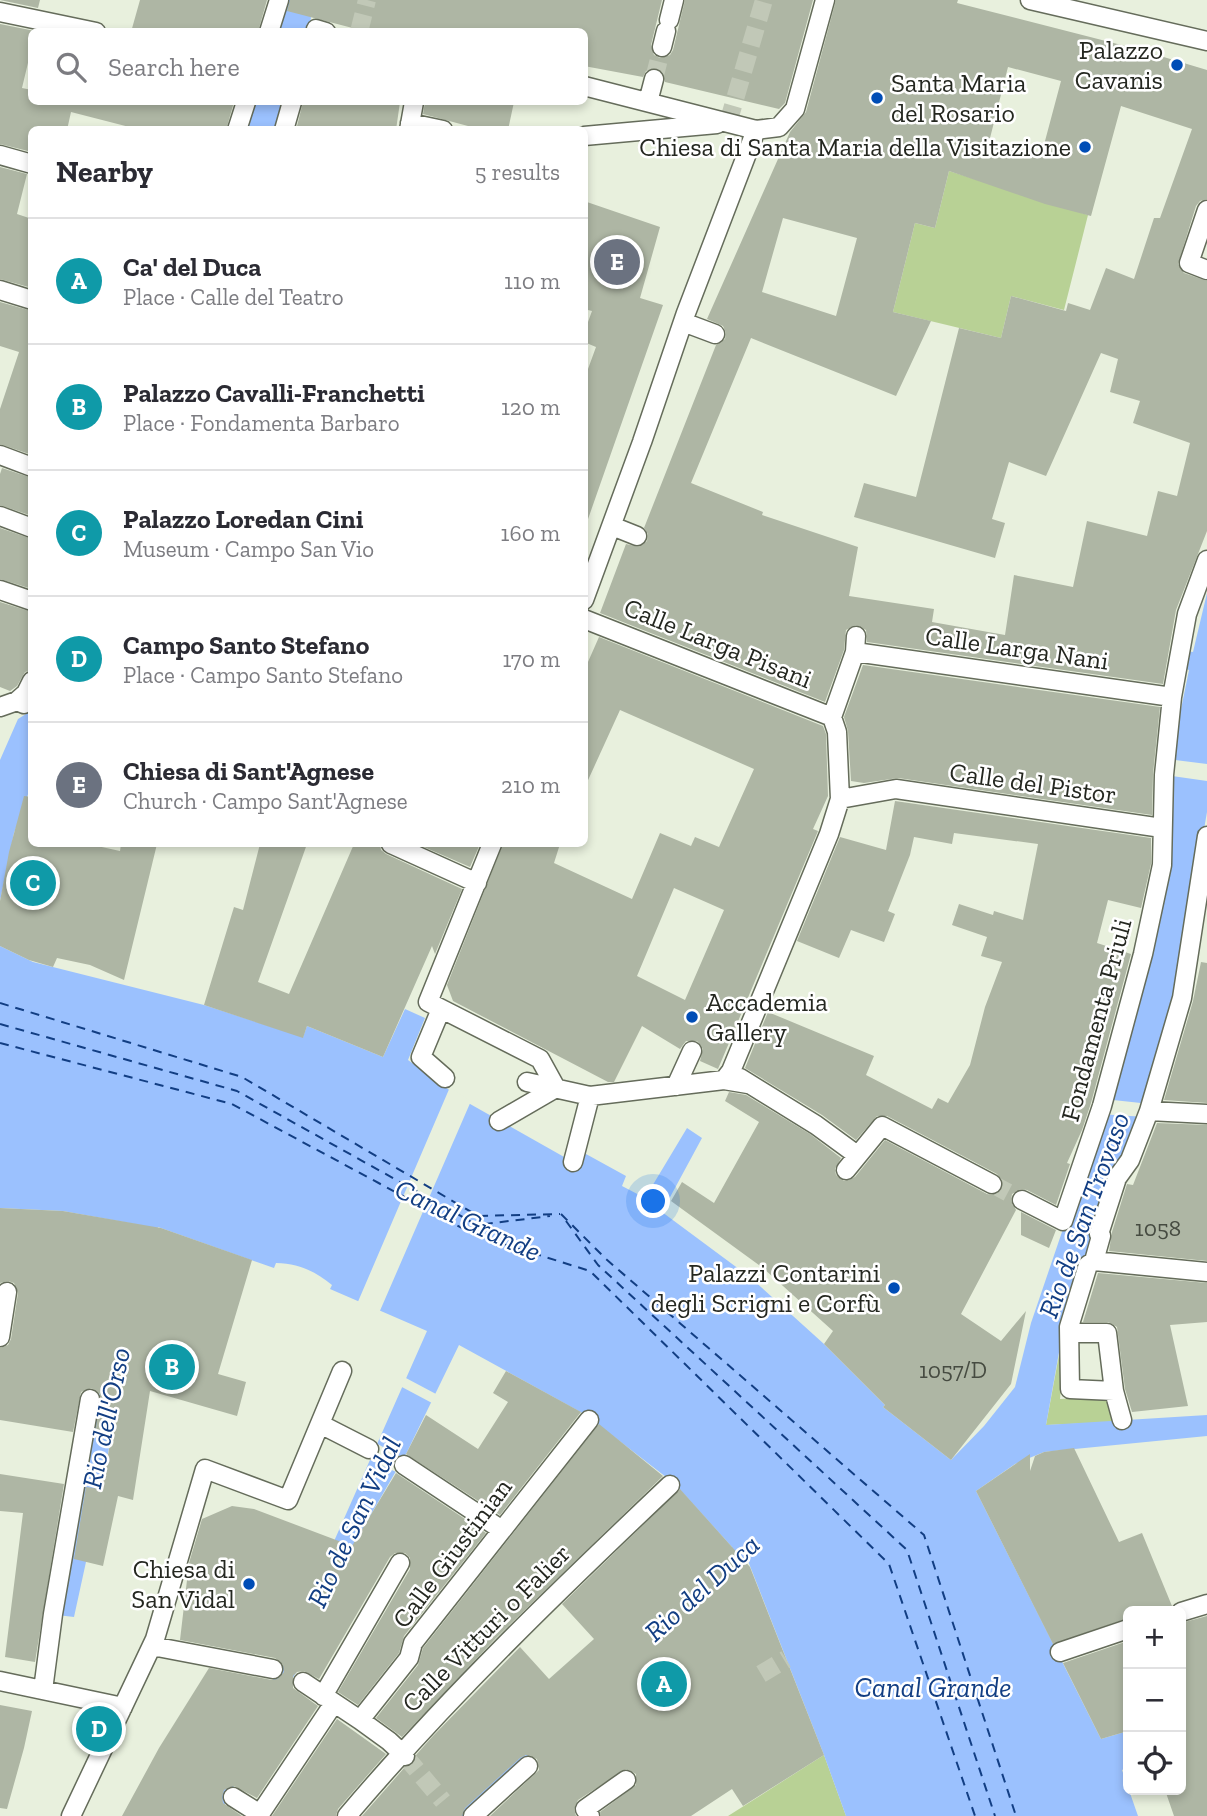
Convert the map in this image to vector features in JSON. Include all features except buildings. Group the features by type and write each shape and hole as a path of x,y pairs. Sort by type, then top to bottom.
{"street":[{"path":"271,28 279,0"},
{"path":"665,33 674,0"},
{"path":"588,87 756,130 779,127 795,109 825,0"},
{"path":"1030,0 1207,41"},
{"path":"0,12 77,28"},
{"path":"648,102 654,79"},
{"path":"238,126 245,105"},
{"path":"285,126 291,105"},
{"path":"410,126 414,105"},
{"path":"588,136 728,123"},
{"path":"588,589 685,318 756,130"},
{"path":"0,155 28,163"},
{"path":"1207,210 1189,263 1207,270"},
{"path":"0,290 28,299"},
{"path":"685,318 715,334"},
{"path":"0,455 28,466"},
{"path":"0,516 28,526"},
{"path":"612,526 637,536"},
{"name":"Fondamenta Priuli","path":"1022,1200 1063,1221 1102,1106 1143,954 1162,865 1162,828 1172,696 1187,614 1207,560"},
{"path":"0,590 28,600"},
{"name":"Calle Larga Pisani","path":"588,621 834,724"},
{"name":"Calle Larga Nani","path":"834,724 855,644 1172,696"},
{"path":"14,704 28,689"},
{"path":"728,1076 829,834 840,799 834,724"},
{"name":"Calle del Pistor","path":"840,799 896,789 1162,828"},
{"path":"1094,1261 1101,1236 1099,1234 1117,1178 1130,1160 1149,1111 1182,998 1207,836"},
{"path":"398,847 477,883"},
{"path":"491,847 428,1002 540,1059 556,1088"},
{"path":"441,1009 421,1057 444,1078"},
{"path":"676,1086 692,1051"},
{"path":"527,1082 590,1096 676,1086 728,1076 748,1084 816,1125 851,1163 882,1126 992,1184"},
{"path":"499,1121 556,1088"},
{"path":"573,1162 590,1096"},
{"path":"1149,1111 1207,1114"},
{"path":"1114,1391 1070,1389 1069,1333 1088,1265 1094,1261 1207,1272"},
{"path":"0,1337 7,1292"},
{"path":"1069,1333 1107,1333 1114,1391 1122,1420"},
{"path":"71,1816 152,1646 205,1469 288,1500 342,1371"},
{"path":"43,1690 53,1614 90,1399"},
{"name":"Calle Giustinian","path":"360,1720 409,1658 413,1643 589,1420"},
{"path":"320,1424 369,1449"},
{"path":"404,1465 502,1530"},
{"name":"Calle Vitturi o Falier","path":"347,1816 545,1603 670,1485"},
{"path":"233,1797 260,1814 329,1700 400,1563"},
{"path":"1186,1610 1207,1604"},
{"path":"1060,1652 1123,1631"},
{"path":"152,1646 273,1669"},
{"path":"1,1681 123,1707"},
{"path":"303,1682 360,1720 403,1754"},
{"path":"473,1816 528,1766"},
{"path":"590,1816 585,1809 626,1780"}],"green space":[{"path":"949,171 1088,215 1064,310 1011,296 1001,338 893,312 915,223 935,228"},
{"path":"1061,1344 1065,1347 1060,1399 1104,1397 1109,1402 1117,1422 1046,1425"},
{"path":"824,1755 846,1816 728,1816"}],"water":[{"path":"284,0 312,0 310,28 276,28"},
{"path":"252,105 288,105 281,126 245,126"},
{"name":"Canal Grande","path":"1207,593 1207,812 1175,998 1162,1048 1063,1330 1046,1425 1207,1415 1207,1436 1044,1452 1015,1464 976,1491 1101,1739 1123,1732 1123,1795 1131,1795 1138,1816 846,1816 748,1561 465,1816 440,1816 732,1547 675,1484 586,1415 459,1345 407,1452 358,1537 297,1671 259,1734 219,1816 195,1816 263,1694 287,1660 335,1539 427,1331 330,1289 332,1285 306,1269 276,1263 274,1268 158,1227 121,1380 101,1493 74,1617 57,1615 100,1392 140,1225 63,1211 0,1208 0,946 33,962 204,1005 303,1037 307,1026 383,1057 405,1009 425,1018 408,1060 463,1100 573,1162 586,1154 626,1176 622,1186 645,1198 687,1128 702,1138 662,1212 751,1278 824,1344 885,1405 883,1407 951,1460 984,1426 1015,1387 1031,1323 1064,1226 1144,965 1170,763 1189,670 1183,668 1187,651 1193,652"},
{"path":"28,709 28,794 14,833 0,901 0,760 18,719 26,714"}],"pier":[{"path":"1167,759 1207,764 1207,781 1165,775"},
{"path":"450,1087 471,1101 379,1313 357,1304"},
{"path":"1104,1099 1150,1104 1146,1117 1099,1114"},
{"path":"404,1377 436,1394 432,1403 400,1386"},
{"path":"374,1442 403,1458 396,1472 366,1458"}],"ferry route":[{"path":"0,1003 242,1077 478,1216 560,1214"},
{"path":"0,1024 237,1091 477,1225 550,1216"},
{"path":"0,1043 232,1104 475,1235 590,1271 889,1564 975,1816"},
{"path":"561,1214 606,1259 924,1535 1016,1816"},
{"path":"566,1221 598,1265 907,1550 995,1816"}],"tunnel":[{"path":"360,28 367,0"},
{"path":"728,123 764,0"},
{"path":"654,79 662,47"},
{"path":"992,1184 1022,1200"},
{"path":"761,1674 786,1659"},
{"path":"405,1756 443,1801"}],"place":[{"name":"Palazzo Cavanis","path":"1177,65"},
{"name":"Santa Maria del Rosario","path":"877,98"},
{"name":"Chiesa di Santa Maria della Visitazione","path":"1085,147"},
{"name":"Chiesa di Sant'Agnese","path":"617,262"},
{"name":"Palazzo Loredan Cini","path":"33,883"},
{"name":"Accademia Gallery","path":"692,1017"},
{"name":"Palazzi Contarini degli Scrigni e Corfù","path":"894,1288"},
{"name":"Palazzo Cavalli-Franchetti","path":"172,1367"},
{"name":"Chiesa di San Vidal","path":"249,1584"},
{"name":"Ca' del Duca","path":"664,1684"},
{"name":"Campo Santo Stefano","path":"99,1729"}],"water label":[{"name":"Rio de San Trovaso","path":"1084,1215"},
{"name":"Rio dell'Orso","path":"106,1418"},
{"name":"Rio de San Vidal","path":"354,1522"},
{"name":"Rio del Duca","path":"702,1588"}]}
